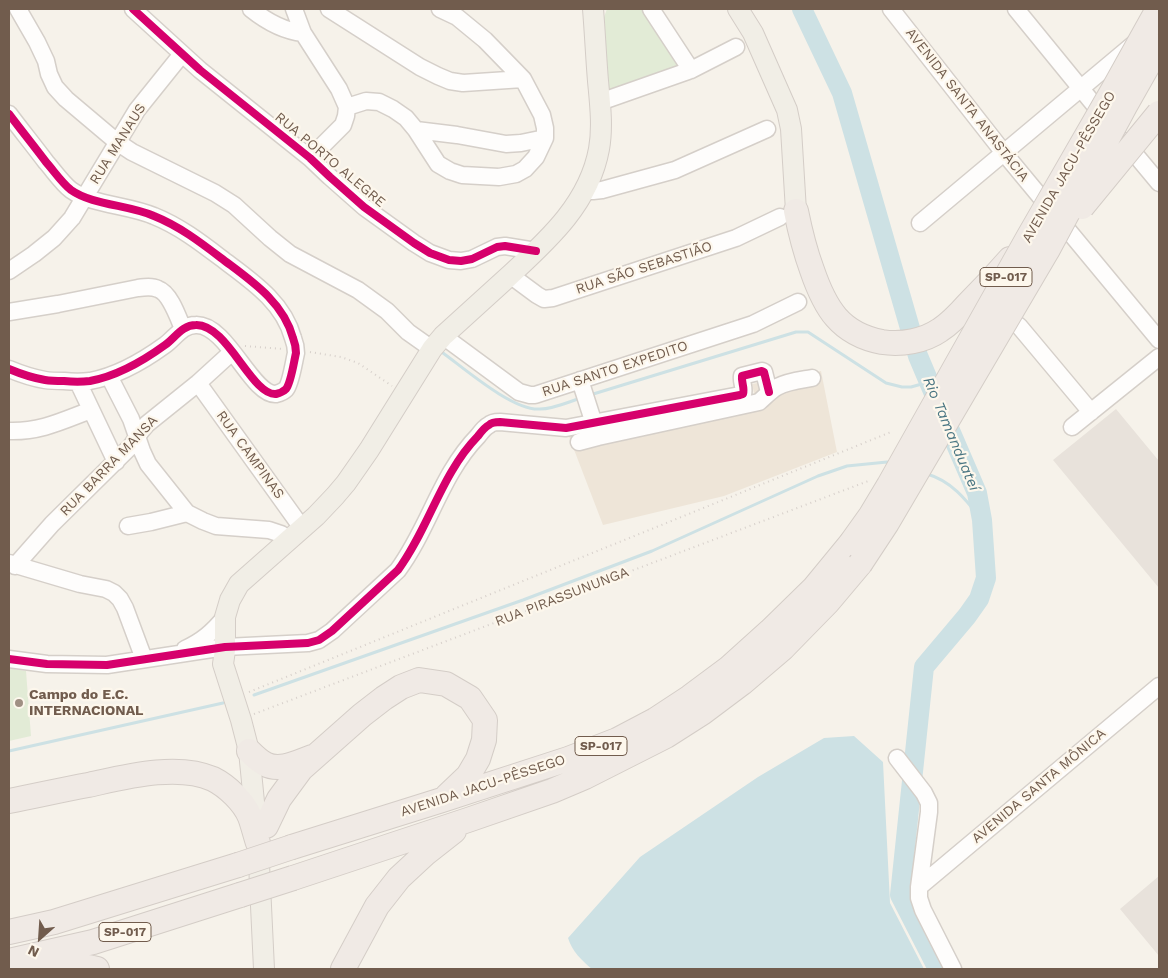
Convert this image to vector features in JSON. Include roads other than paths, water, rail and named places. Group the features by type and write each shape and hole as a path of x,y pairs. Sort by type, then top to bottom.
{"highway":[{"name":"AVENIDA JACU-PÊSSEGO","path":"9,961 93,942 293,878 552,791 585,777 666,736 702,713 742,683 783,648 828,602 860,564 886,523 1038,244 1113,90 1158,10"},
{"name":"AVENIDA JACU-PÊSSEGO","path":"9,932 78,915 442,800 568,758 616,740 655,720 729,668 814,588 851,543 871,514 1125,106 1159,46"},
{"path":"788,214 807,256 819,291 829,309 841,323 855,333 872,340 889,343 907,343 924,338 940,330 954,319 993,279 1038,244 1159,113"},
{"path":"9,801 134,775 171,772 194,773 213,780 228,790 240,801 262,834 279,799 301,769 384,698 401,687 419,680 446,684 470,698 485,720 484,740 478,759 468,776 442,800"},
{"path":"256,757 271,766 282,767 316,755"},
{"path":"343,969 377,906 400,878 426,853 468,820"},
{"path":"9,968 58,964 97,969"}],"main road":[{"path":"738,9 753,33 786,110 791,129 788,214"},
{"path":"264,969 262,834 265,780 241,720 223,664 225,617 230,600 239,584 296,534 346,483 438,342 547,241 569,215 585,191 596,163 601,132 595,11"},
{"path":"225,649 233,662 249,715 256,757"},
{"path":"262,834 275,969"}],"street":[{"name":"RUA SANTO EXPEDITO","path":"18,9 37,42 55,86 66,99 117,142 132,152 215,193 234,206 290,254 358,290 387,311 408,332 438,342 519,392 535,395 583,391 754,324 798,302"},
{"name":"RUA PORTO ALEGRE","path":"133,9 182,54 310,158 364,207 430,253 449,260 461,261 472,259 497,247 505,246 536,251"},
{"path":"251,9 278,26 292,32 303,33"},
{"path":"294,9 303,33 339,89 347,107 344,125 310,158"},
{"path":"329,9 420,67 450,81 463,83 523,79"},
{"path":"347,107 366,101 379,102 393,109 406,118 416,130 438,164 450,171 462,175 499,177 516,174 525,169 536,157 545,138 545,128 542,115 523,79 472,28 457,16 440,9"},
{"path":"651,9 691,70"},
{"name":"AVENIDA SANTA ANASTÁCIA","path":"891,9 1004,153 1159,340"},
{"path":"1016,9 1159,183"},
{"path":"920,223 1159,22"},
{"path":"600,102 691,70 736,48"},
{"name":"RUA MANAUS","path":"9,271 54,238 72,218 137,110 182,54"},
{"path":"9,114 71,190 85,198 128,207 154,216 191,235 256,284 270,298 291,328 296,350 287,388 278,394 266,391 215,333 207,327 199,325 190,325 183,329 166,344 124,370 90,381 46,381 9,369"},
{"path":"585,191 602,190 675,170 767,129"},
{"path":"416,130 506,144 545,138"},
{"name":"RUA SÃO SEBASTIÃO","path":"510,275 544,299 553,298 736,238 788,214"},
{"path":"9,312 151,287 159,289 168,297 183,329"},
{"path":"1019,326 1091,412"},
{"name":"RUA BARRA MANSA","path":"12,565 116,462 132,445 147,424 198,383 229,348"},
{"path":"1072,427 1159,357"},
{"path":"579,442 595,430 744,394 742,376 762,370 769,392"},
{"path":"109,376 131,418 148,464 187,513 216,526 296,534"},
{"path":"9,659 47,664 107,665 172,655 308,643 319,640 332,631 398,570 467,447 489,424 500,422 595,430 759,402 776,387 812,378"},
{"path":"78,382 116,462"},
{"name":"RUA CAMPINAS","path":"198,383 296,534"},
{"path":"583,391 595,430"},
{"path":"9,431 47,427 91,410"},
{"path":"128,526 187,513"},
{"path":"12,565 80,584 106,589 114,593 120,598 125,608 144,659"},
{"path":"172,655 205,638 225,617"},
{"name":"AVENIDA SANTA MÔNICA","path":"919,887 1159,686"},
{"path":"897,758 929,802 919,898 923,910 953,969"}],"waterway":[{"name":"Rio Tamanduateí","path":"802,9 842,93 918,356 977,493 982,520 986,578 979,599 924,667 900,895 938,969"},
{"path":"590,395 796,332 808,332 886,383 911,387 929,382"},
{"path":"443,353 490,388 529,408 550,408 581,398"},
{"path":"254,695 523,600 652,551 818,476 847,466 890,463"},
{"path":"927,474 944,481 965,499 982,520"},
{"path":"9,751 223,703"}],"place":[{"name":"Campo do E.C. INTERNACIONAL","path":"19,703"}]}
